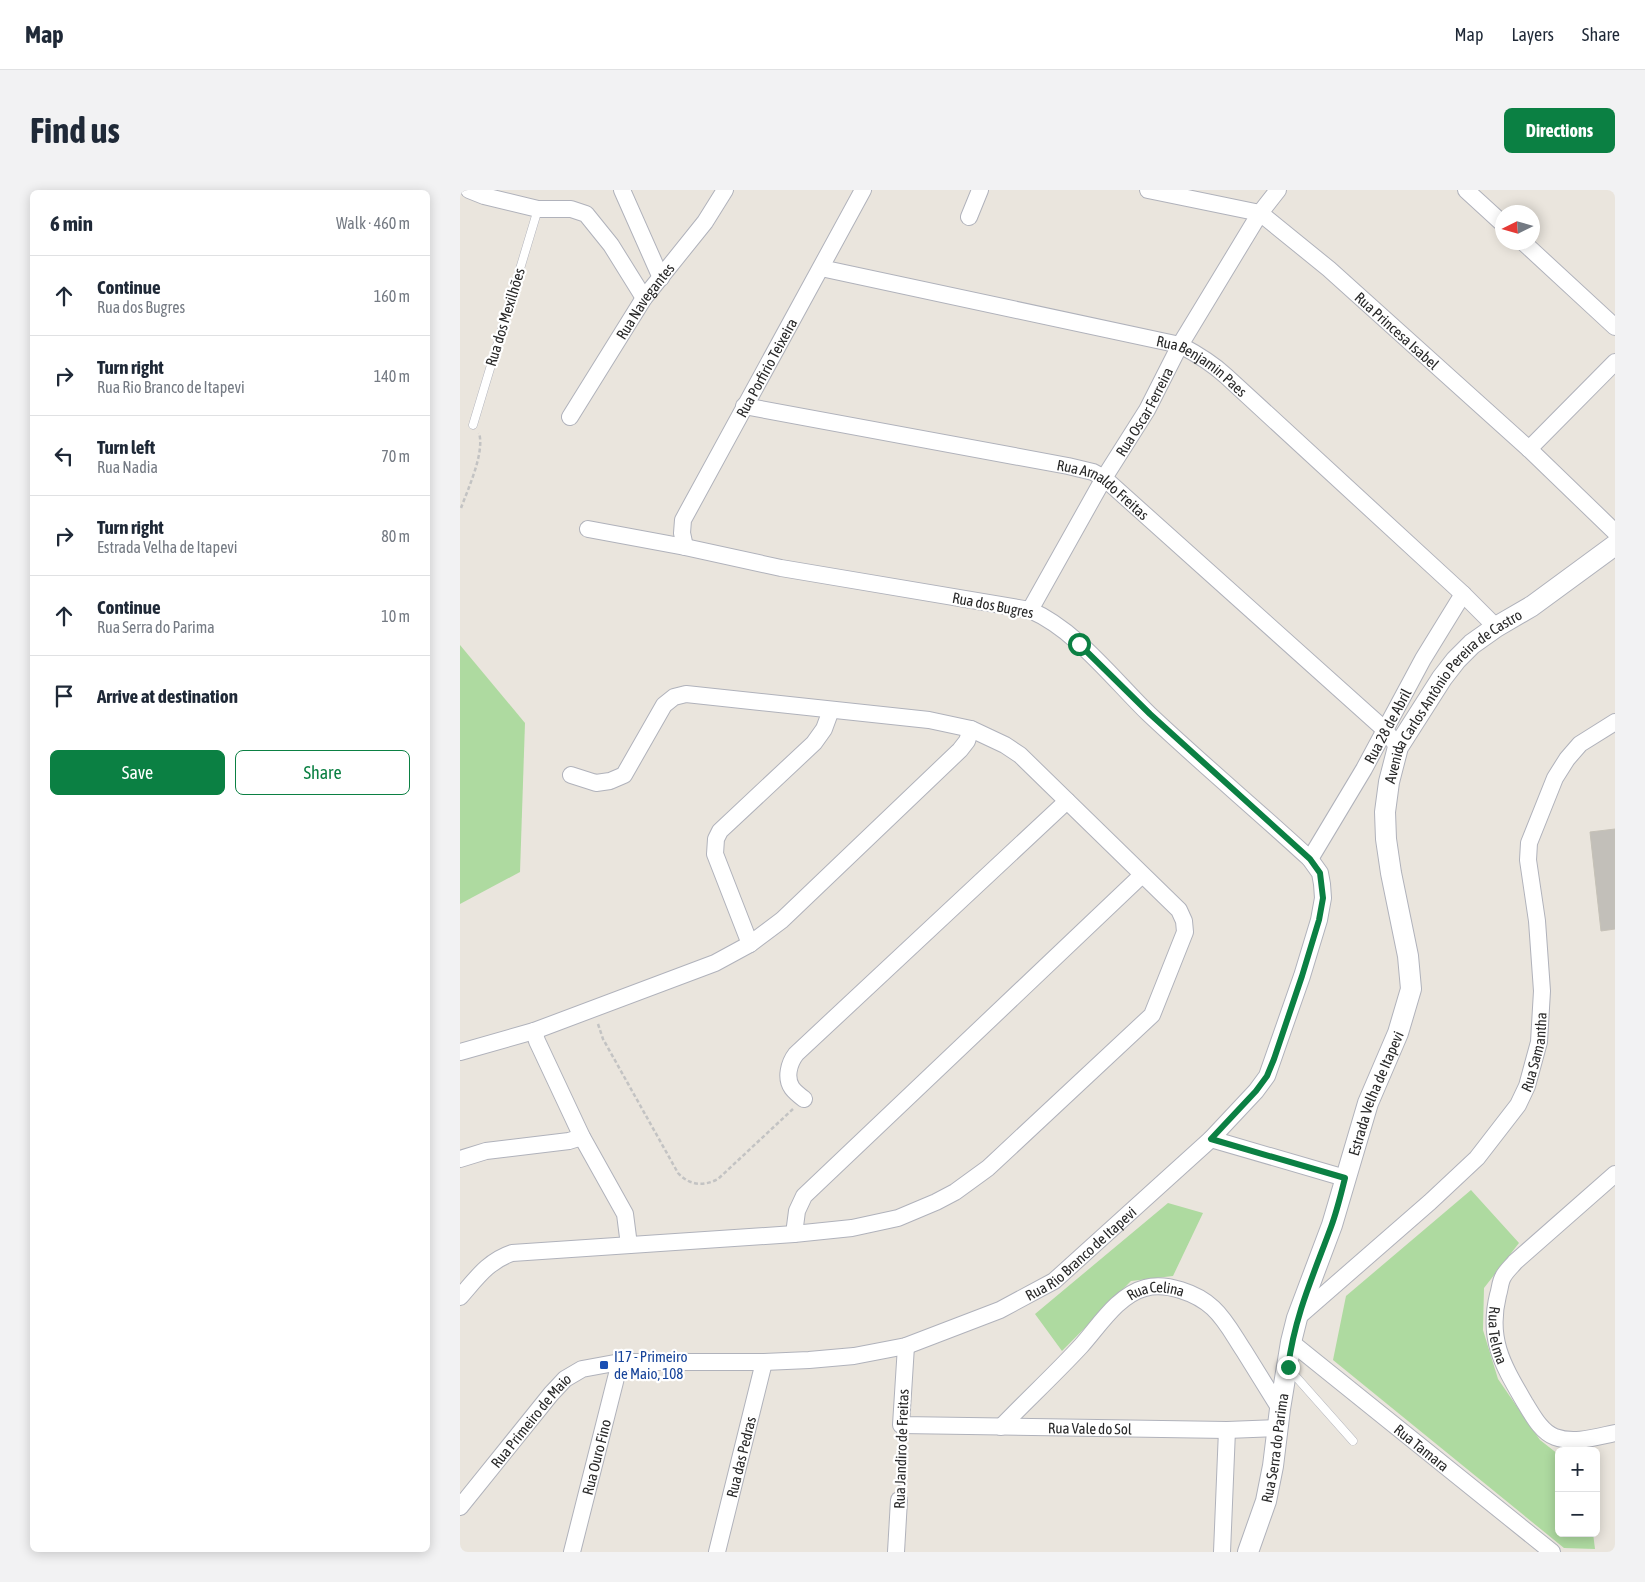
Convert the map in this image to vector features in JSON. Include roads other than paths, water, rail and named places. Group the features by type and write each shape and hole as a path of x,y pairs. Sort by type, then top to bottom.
{"street":[{"path":"469,190 538,209 571,209 586,214 611,245 644,298"},
{"path":"622,190 661,278"},
{"name":"Rua Navegantes","path":"570,417 644,298 705,222 725,190"},
{"name":"Rua Porfirio Teixeira","path":"685,547 682,533 683,520 863,190"},
{"path":"970,217 980,190"},
{"name":"Rua Princesa Isabel","path":"1148,190 1260,213 1328,269 1529,449 1615,532"},
{"name":"Rua Oscar Ferreira","path":"1030,610 1104,478 1147,410 1180,345 1260,213 1278,190"},
{"path":"1466,190 1495,217"},
{"path":"1532,250 1615,327"},
{"name":"Rua Benjamin Paes","path":"821,268 1180,345 1211,363 1226,376 1496,627"},
{"path":"1529,449 1615,362"},
{"name":"Rua Arnaldo Freitas","path":"744,406 1093,472 1104,478 1384,729 1398,747"},
{"name":"Rua dos Bugres","path":"588,529 685,547 780,568 1030,610 1045,616 1079,644 1150,714 1310,859"},
{"name":"Avenida Carlos Antônio Pereira de Castro","path":"1398,899 1391,873 1386,840 1385,812 1389,782 1398,747 1423,705 1456,660 1472,644 1496,627 1532,606 1615,545"},
{"name":"Rua 28 de Abril","path":"1310,859 1364,769 1423,659 1462,594"},
{"path":"460,1298 489,1264 502,1256 512,1253 794,1234 852,1228 875,1224 917,1211 954,1192 988,1168 1152,1015 1183,937 1185,926 1179,910 1020,756 1005,745 971,729 929,720 693,694 680,695 664,705 624,775 610,781 596,783 571,775"},
{"path":"750,944 715,854 716,839 720,831 814,743 824,729 831,710"},
{"name":"Rua Samantha","path":"1297,1318 1430,1202 1477,1158 1518,1105 1527,1086 1539,1042 1542,991 1537,922 1528,860 1528,842 1555,778 1567,759 1580,744 1615,722"},
{"path":"460,1052 534,1031 593,1010 715,963 750,944 782,920 960,750 967,741 971,729"},
{"path":"804,1099 792,1088 790,1082 789,1069 796,1054 1067,801"},
{"name":"Rua Rio Branco de Itapevi","path":"620,1362 764,1362 854,1356 906,1346 1000,1310 1054,1281 1211,1139 1256,1091 1267,1076 1302,976 1319,920 1323,898 1320,873 1310,859"},
{"path":"794,1234 797,1211 804,1196 1142,875"},
{"name":"Estrada Velha de Itapevi","path":"1291,1342 1297,1318 1332,1225 1368,1103 1398,1033 1411,989 1408,956 1398,899"},
{"path":"534,1031 582,1137 625,1214 628,1245"},
{"path":"460,1158 486,1151 569,1141 582,1137"},
{"path":"1211,1139 1345,1178"},
{"name":"Rua Telma","path":"1615,1174 1515,1262 1502,1277 1495,1306 1494,1327 1496,1345 1502,1362 1533,1415 1546,1432 1554,1437 1574,1440 1615,1433"},
{"name":"Rua Celina","path":"1001,1427 1080,1347 1117,1305 1131,1294 1145,1288 1164,1287 1182,1291 1212,1307 1227,1324 1279,1418"},
{"name":"Rua Serra do Parima","path":"1248,1552 1266,1502 1291,1342"},
{"name":"Rua Tamara","path":"1291,1342 1552,1552"},
{"name":"Rua Jandiro de Freitas","path":"901,1425 906,1346"},
{"name":"Rua Primeiro de Maio","path":"460,1507 531,1417 565,1379 582,1369 620,1362"},
{"name":"Rua Ouro Fino","path":"572,1552 620,1362"},
{"name":"Rua das Pedras","path":"718,1552 764,1362"},
{"name":"Rua Vale do Sol","path":"901,1425 1227,1430 1279,1418"},
{"path":"1222,1552 1227,1430"},
{"name":"Rua Jandiro de Freitas","path":"896,1552 899,1500"}],"lane":[{"name":"Rua dos Mexilhões","path":"473,425 538,209"},
{"path":"1288,1367 1353,1441"}],"place":[{"name":"I17 - Primeiro de Maio, 108","path":"604,1365"}]}
